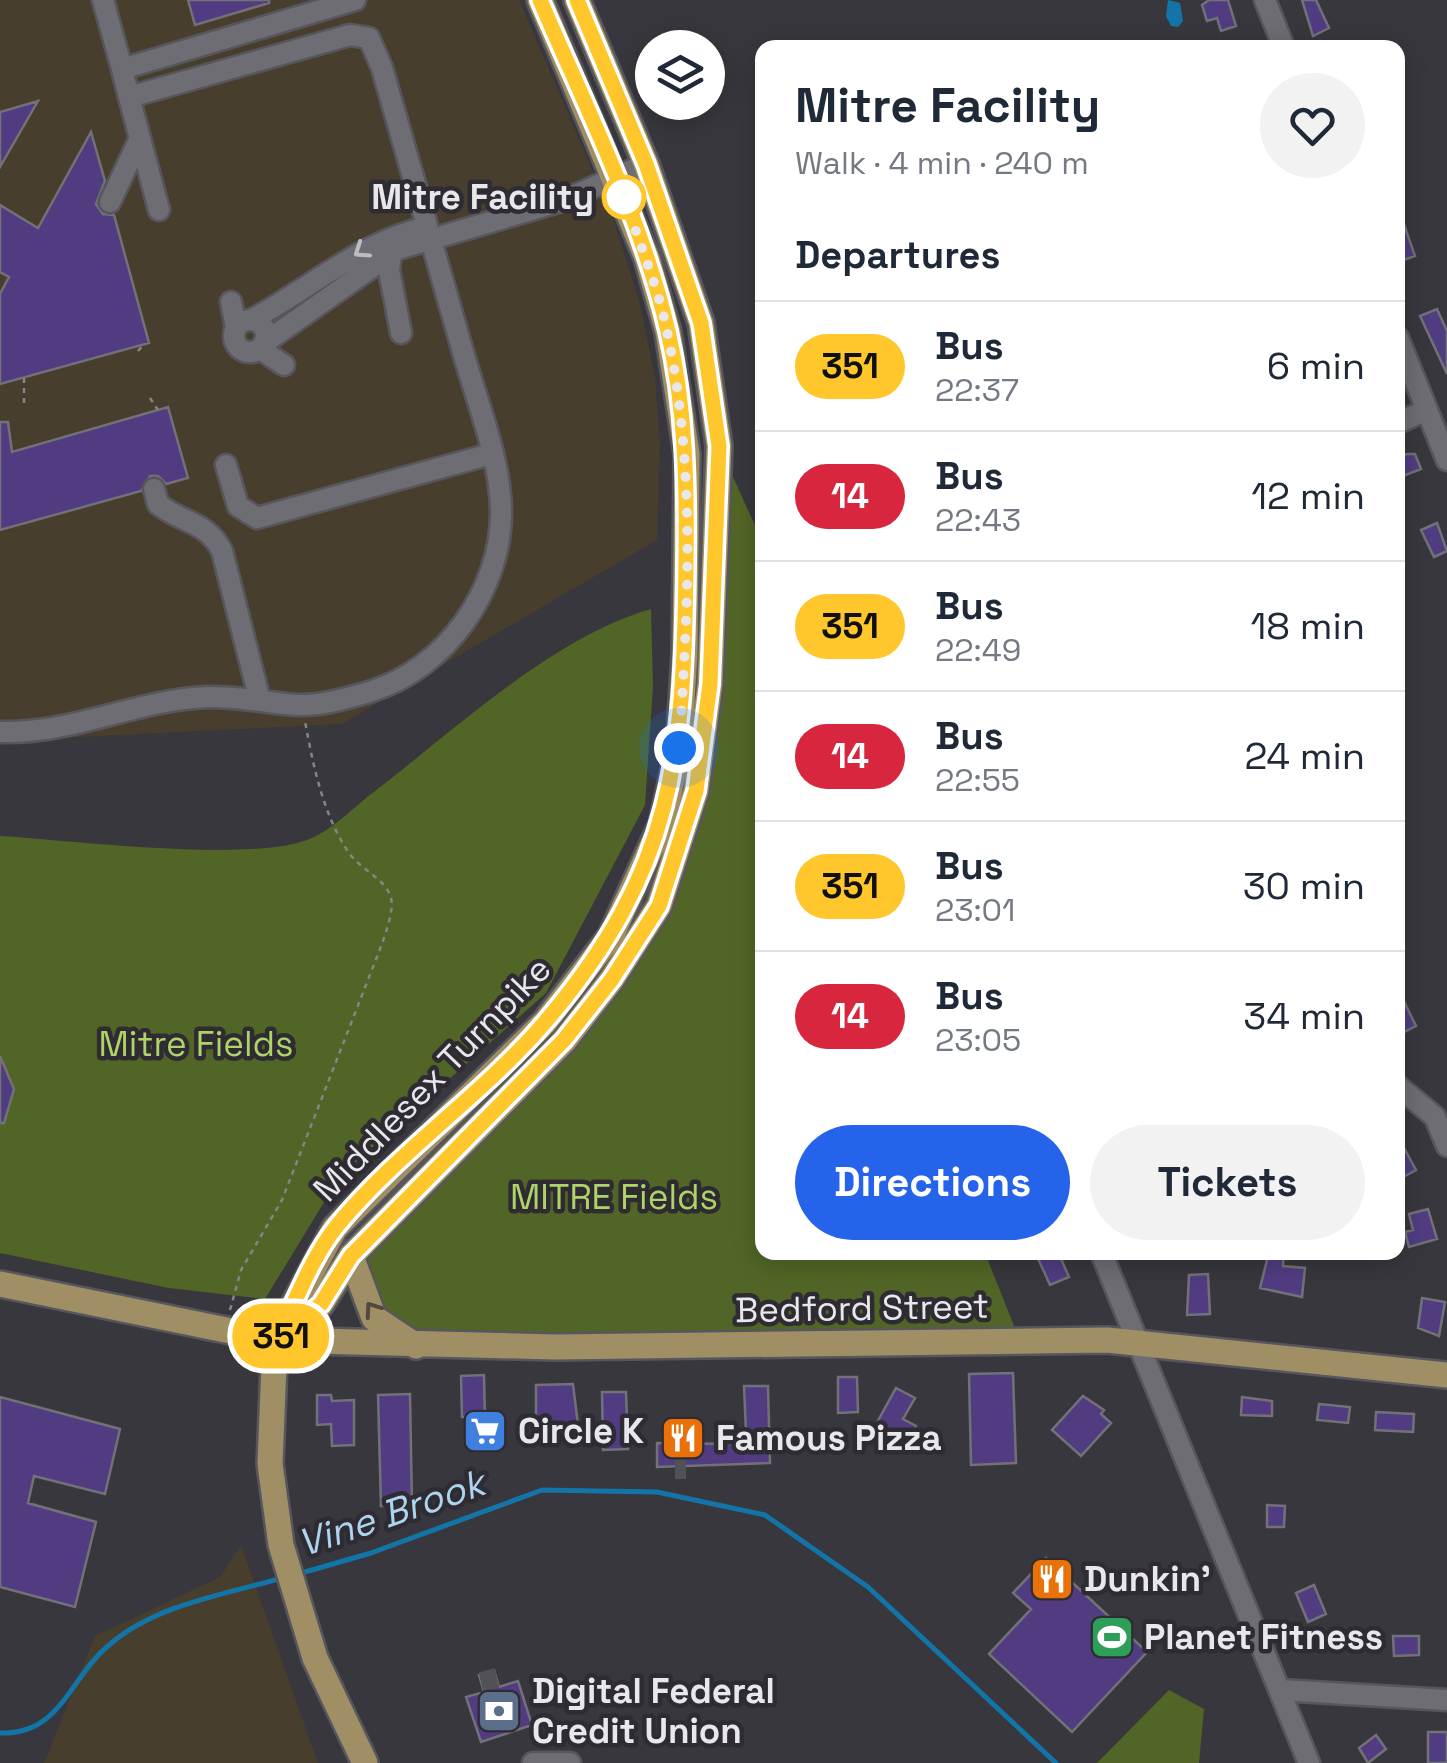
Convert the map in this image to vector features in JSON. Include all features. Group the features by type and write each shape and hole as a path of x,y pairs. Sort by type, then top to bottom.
{"main road":[{"name":"Middlesex Turnpike","path":"364,1763 302,1620 281,1545 270,1464 276,1340 335,1228 545,1022 611,936 662,824 679,748 685,654 687,454 668,332 647,258 540,0"},
{"name":"Middlesex Turnpike","path":"276,1340 321,1304 351,1256 564,1040 612,979 659,906 696,791 710,684 719,446 701,323 646,164 577,0"},
{"name":"Middlesex Turnpike","path":"351,1256 362,1295 374,1318 416,1346"},
{"name":"Bedford Street","path":"0,1284 276,1340 416,1346 1141,1342 1447,1374"},
{"path":"346,1728 346,1763"}],"street":[{"path":"103,0 160,210"},
{"path":"122,69 355,0"},
{"path":"1265,0 1281,40"},
{"path":"0,732 56,731 170,701 210,697 302,705 376,690 405,676 440,651 485,589 497,552 501,512 491,454 382,68 369,38 350,35 130,97"},
{"path":"110,202 140,138"},
{"path":"243,324 299,295 374,242 429,233 558,190 588,187 646,164"},
{"path":"262,346 391,254 429,233"},
{"path":"391,254 389,270 400,333"},
{"path":"231,302 243,324"},
{"path":"243,324 264,328 262,346"},
{"path":"262,346 284,365"},
{"path":"1405,356 1447,460"},
{"path":"1405,420 1426,410"},
{"path":"226,465 238,506 257,518 491,454"},
{"path":"154,490 158,504 199,523 214,535 222,551 260,701"},
{"path":"1405,1092 1435,1116 1447,1146"},
{"path":"1105,1260 1309,1763"},
{"path":"1280,1690 1447,1700"},
{"path":"538,1763 570,1763"}],"path":[{"path":"138,350 143,345"},
{"path":"24,378 24,405"},
{"path":"150,398 158,410"},
{"path":"225,1330 240,1270 282,1200 382,944 390,911 390,897 381,882 350,856 340,838 314,771 302,705"}],"shaded area":[{"path":"0,0 519,0 613,218 640,304 655,377 660,444 657,540 342,724 0,741"},
{"path":"241,1545 318,1763 44,1763 95,1636 220,1577"}],"green space":[{"name":"MITRE Fields","path":"719,446 755,526 755,1260 988,1260 1020,1341 416,1346 374,1318 351,1256 564,1041 659,906 696,791"},
{"name":"Mitre Fields","path":"651,609 653,687 645,805 546,993 340,1176 265,1299 169,1288 0,1253 0,836 206,850 285,846 312,838 338,822 543,662 615,622"},
{"path":"1169,1690 1204,1709 1199,1763 1097,1763"}],"water":[{"path":"1168,0 1180,3 1183,21 1178,27 1171,26 1166,16"}],"building":[{"path":"188,0 269,0 269,3 195,25"},
{"path":"1209,0 1228,0 1236,26 1221,31 1217,18 1207,21 1202,5"},
{"path":"1302,0 1316,0 1329,28 1313,36"},
{"path":"38,101 0,167 0,112"},
{"path":"91,132 105,181 96,204 103,214 114,215 149,343 0,384 0,294 9,277 0,272 0,205 38,228"},
{"path":"1405,227 1415,256 1405,260"},
{"path":"1437,309 1447,331 1447,374 1420,316"},
{"path":"168,407 188,478 166,484 158,476 150,476 141,491 0,530 0,422 8,422 12,452"},
{"path":"1415,454 1421,469 1405,475 1405,455"},
{"path":"1437,523 1447,551 1434,557 1421,530"},
{"path":"1405,1003 1416,1026 1405,1032"},
{"path":"0,1056 14,1089 4,1123 0,1123"},
{"path":"1405,1150 1416,1170 1405,1176"},
{"path":"1428,1209 1437,1239 1409,1247 1405,1232 1413,1230 1409,1214"},
{"path":"1039,1260 1062,1260 1069,1277 1050,1285"},
{"path":"1267,1260 1283,1260 1283,1266 1305,1268 1302,1297 1260,1288"},
{"path":"1208,1274 1210,1314 1187,1315 1189,1275"},
{"path":"1422,1298 1445,1302 1439,1336 1418,1328"},
{"path":"1013,1373 1016,1463 971,1465 969,1374"},
{"path":"484,1375 485,1420 502,1420 503,1442 468,1442 468,1417 462,1417 461,1376"},
{"path":"838,1377 857,1377 858,1412 838,1413"},
{"path":"573,1384 578,1425 536,1429 536,1385"},
{"path":"744,1386 768,1386 770,1463 657,1467 657,1443 736,1444 746,1433"},
{"path":"896,1388 915,1398 903,1419 916,1426 905,1445 874,1428"},
{"path":"602,1392 626,1392 628,1449 603,1450"},
{"path":"410,1394 412,1505 381,1506 378,1395"},
{"path":"317,1395 331,1395 332,1401 354,1400 354,1445 332,1446 331,1424 317,1425"},
{"path":"1083,1396 1104,1410 1101,1414 1111,1423 1081,1456 1052,1430"},
{"path":"0,1397 120,1429 105,1494 34,1476 28,1503 96,1522 75,1607 0,1587"},
{"path":"1242,1397 1272,1401 1272,1416 1241,1415"},
{"path":"1319,1404 1350,1407 1348,1423 1317,1420"},
{"path":"1376,1412 1414,1414 1413,1432 1375,1430"},
{"path":"1267,1505 1285,1506 1284,1527 1267,1527"},
{"path":"1046,1558 1147,1652 1072,1732 989,1654 1031,1609 1013,1593"},
{"path":"1314,1585 1326,1614 1308,1622 1296,1593"},
{"path":"1393,1636 1419,1636 1419,1655 1394,1656"},
{"name":"Digital Federal Credit Union","path":"494,1670 499,1687 518,1681 532,1725 481,1742 466,1697 484,1692 479,1675"},
{"path":"1428,1732 1447,1732 1447,1763 1428,1763"},
{"path":"1376,1735 1386,1749 1368,1763 1359,1748"}],"waterway":[{"name":"Vine Brook","path":"298,1574 371,1553 542,1490 657,1492 765,1515 868,1587 1056,1763"},
{"name":"Vine Brook","path":"0,1733 21,1731 51,1715 95,1658 148,1620 191,1602 282,1578"}],"tunnel":[{"path":"675,1469 686,1469"},
{"path":"481,1682 497,1678"}],"bus line":[{"name":"351","path":"540,0 647,258 668,332 687,454 685,654 679,748 662,824 611,936 545,1022 335,1228 276,1340 321,1304 351,1256 564,1040 612,979 659,906 696,791 710,684 719,446 701,323 646,164 577,0"}],"place":[{"name":"Mitre Facility","path":"624,197"},
{"name":"Circle K","path":"485,1431"},
{"name":"Famous Pizza","path":"683,1438"},
{"name":"Dunkin'","path":"1052,1579"},
{"name":"Planet Fitness","path":"1112,1637"},
{"name":"Digital Federal Credit Union","path":"499,1711"}],"route":[{"path":"624,197 668,332 687,454 685,654 679,748"}]}
